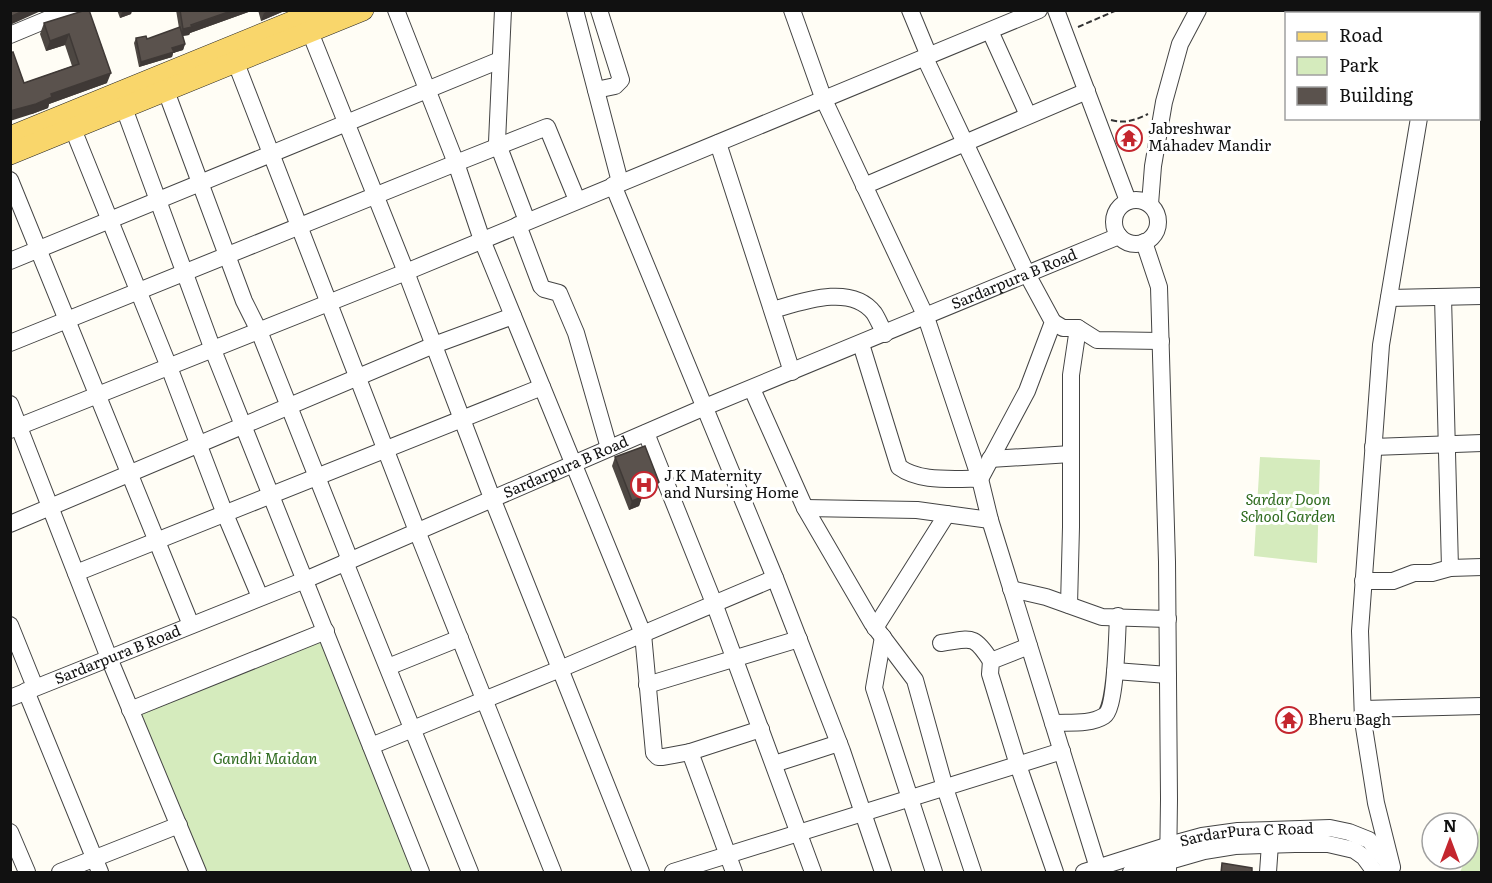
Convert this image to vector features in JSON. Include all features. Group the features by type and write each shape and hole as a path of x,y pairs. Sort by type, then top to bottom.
{"main road":[{"path":"10,137 312,20 363,10"},
{"path":"10,154 236,63 312,20"}],"street":[{"path":"10,35 70,10"},
{"path":"396,10 456,163 482,240 643,634 653,748 656,755 663,757 690,752 761,729"},
{"path":"502,10 498,145 541,286 544,290 559,293 570,317 609,448"},
{"path":"575,10 596,90 616,184 799,639 839,743 883,873"},
{"path":"596,90 615,86 621,80 599,10"},
{"path":"792,10 824,100 926,317 980,479 990,520 1062,751 1091,871"},
{"path":"910,10 927,57 965,142 1027,274 1053,322 1063,328 1078,328 1097,340 1161,341"},
{"path":"15,429 331,303 1039,10"},
{"path":"1056,10 1128,201"},
{"path":"1150,204 1153,166 1164,102 1180,44 1198,10"},
{"path":"312,20 347,123 640,873"},
{"path":"990,31 1028,116"},
{"path":"10,261 500,60"},
{"path":"236,63 331,303 417,531 553,873"},
{"path":"166,91 244,301 259,331 289,406 388,667 470,873"},
{"path":"864,186 1086,91"},
{"path":"123,108 213,350 421,873"},
{"path":"1391,871 1376,803 1363,709 1360,631 1381,345 1419,120"},
{"path":"10,343 547,127 577,200"},
{"path":"73,129 260,597"},
{"path":"718,143 792,372"},
{"path":"10,180 191,625"},
{"path":"1128,201 1143,201 1150,204 1158,217 1156,231 1144,242 1131,243 1119,236 1114,223 1115,216 1122,204 1128,201"},
{"name":"Sardarpura B Road","path":"24,692 305,580 705,407 1119,236"},
{"path":"1144,242 1159,287 1168,619 1169,859"},
{"path":"772,310 826,297 854,300 866,306 873,313 885,334"},
{"path":"1389,297 1482,297"},
{"path":"1443,297 1450,568"},
{"path":"10,524 359,376 513,316"},
{"path":"980,479 1027,391 1053,322"},
{"path":"1069,605 1071,375 1078,328"},
{"path":"861,344 899,467 913,475 980,479"},
{"path":"76,573 542,387"},
{"path":"752,389 804,508 879,632 915,680 945,788 973,873"},
{"path":"10,404 15,429 51,506 109,658 198,873"},
{"path":"646,433 714,603 813,873"},
{"path":"1373,447 1482,443"},
{"path":"990,459 1071,454"},
{"path":"804,508 917,510 990,520"},
{"path":"934,873 874,688 879,632 947,514"},
{"path":"1363,581 1393,581 1414,573 1432,573 1450,568 1482,567"},
{"path":"371,746 775,578"},
{"path":"1011,589 1046,597 1095,615 1168,619"},
{"path":"1053,723 1090,720 1105,716 1109,712 1115,672 1118,616"},
{"path":"10,625 24,692 97,865"},
{"path":"130,710 326,631"},
{"path":"388,667 460,638"},
{"path":"647,685 799,639"},
{"path":"941,643 974,640 979,643 991,661 990,674 1055,873"},
{"path":"991,661 1029,646"},
{"path":"1115,672 1168,675"},
{"path":"1363,709 1482,706"},
{"path":"774,764 839,743"},
{"path":"673,873 1062,751"},
{"path":"690,752 734,873"},
{"path":"60,873 97,865 179,825"},
{"name":"SardarPura C Road","path":"1131,873 1169,859 1202,836 1238,831 1330,828 1369,840 1391,871"},
{"path":"10,832 27,873"},
{"path":"1268,873 1270,844"},
{"name":"SardarPura C Road","path":"1091,871 1235,846 1328,844 1345,847 1359,853 1375,873"}],"path":[{"path":"1064,33 1117,10"},
{"path":"1094,110 1105,118 1119,122 1134,121 1150,112"}],"green space":[{"name":"Sardar Doon School Garden","path":"1260,457 1320,460 1317,563 1254,556"},
{"name":"Gandhi Maidan","path":"319,631 415,872 207,872 136,701"},
{"path":"1481,825 1481,872 1460,872 1480,871"}],"building":[{"path":"10,10 25,10 10,17"},
{"path":"89,10 111,73 51,94 52,97 36,104 10,111 10,53 13,52 24,83 79,64 69,34 50,41 44,23"},
{"path":"180,10 234,10 183,29"},
{"path":"180,27 185,44 172,48 174,52 141,62 136,38 146,36 147,39"},
{"path":"645,446 659,482 639,490 642,497 632,501 615,457"},
{"path":"1222,863 1252,868 1252,873 1221,873"}],"place":[{"name":"Jabreshwar Mahadev Mandir","path":"1129,138"},
{"name":"J K Maternity and Nursing Home","path":"644,485"},
{"name":"Bheru Bagh","path":"1289,720"}]}
